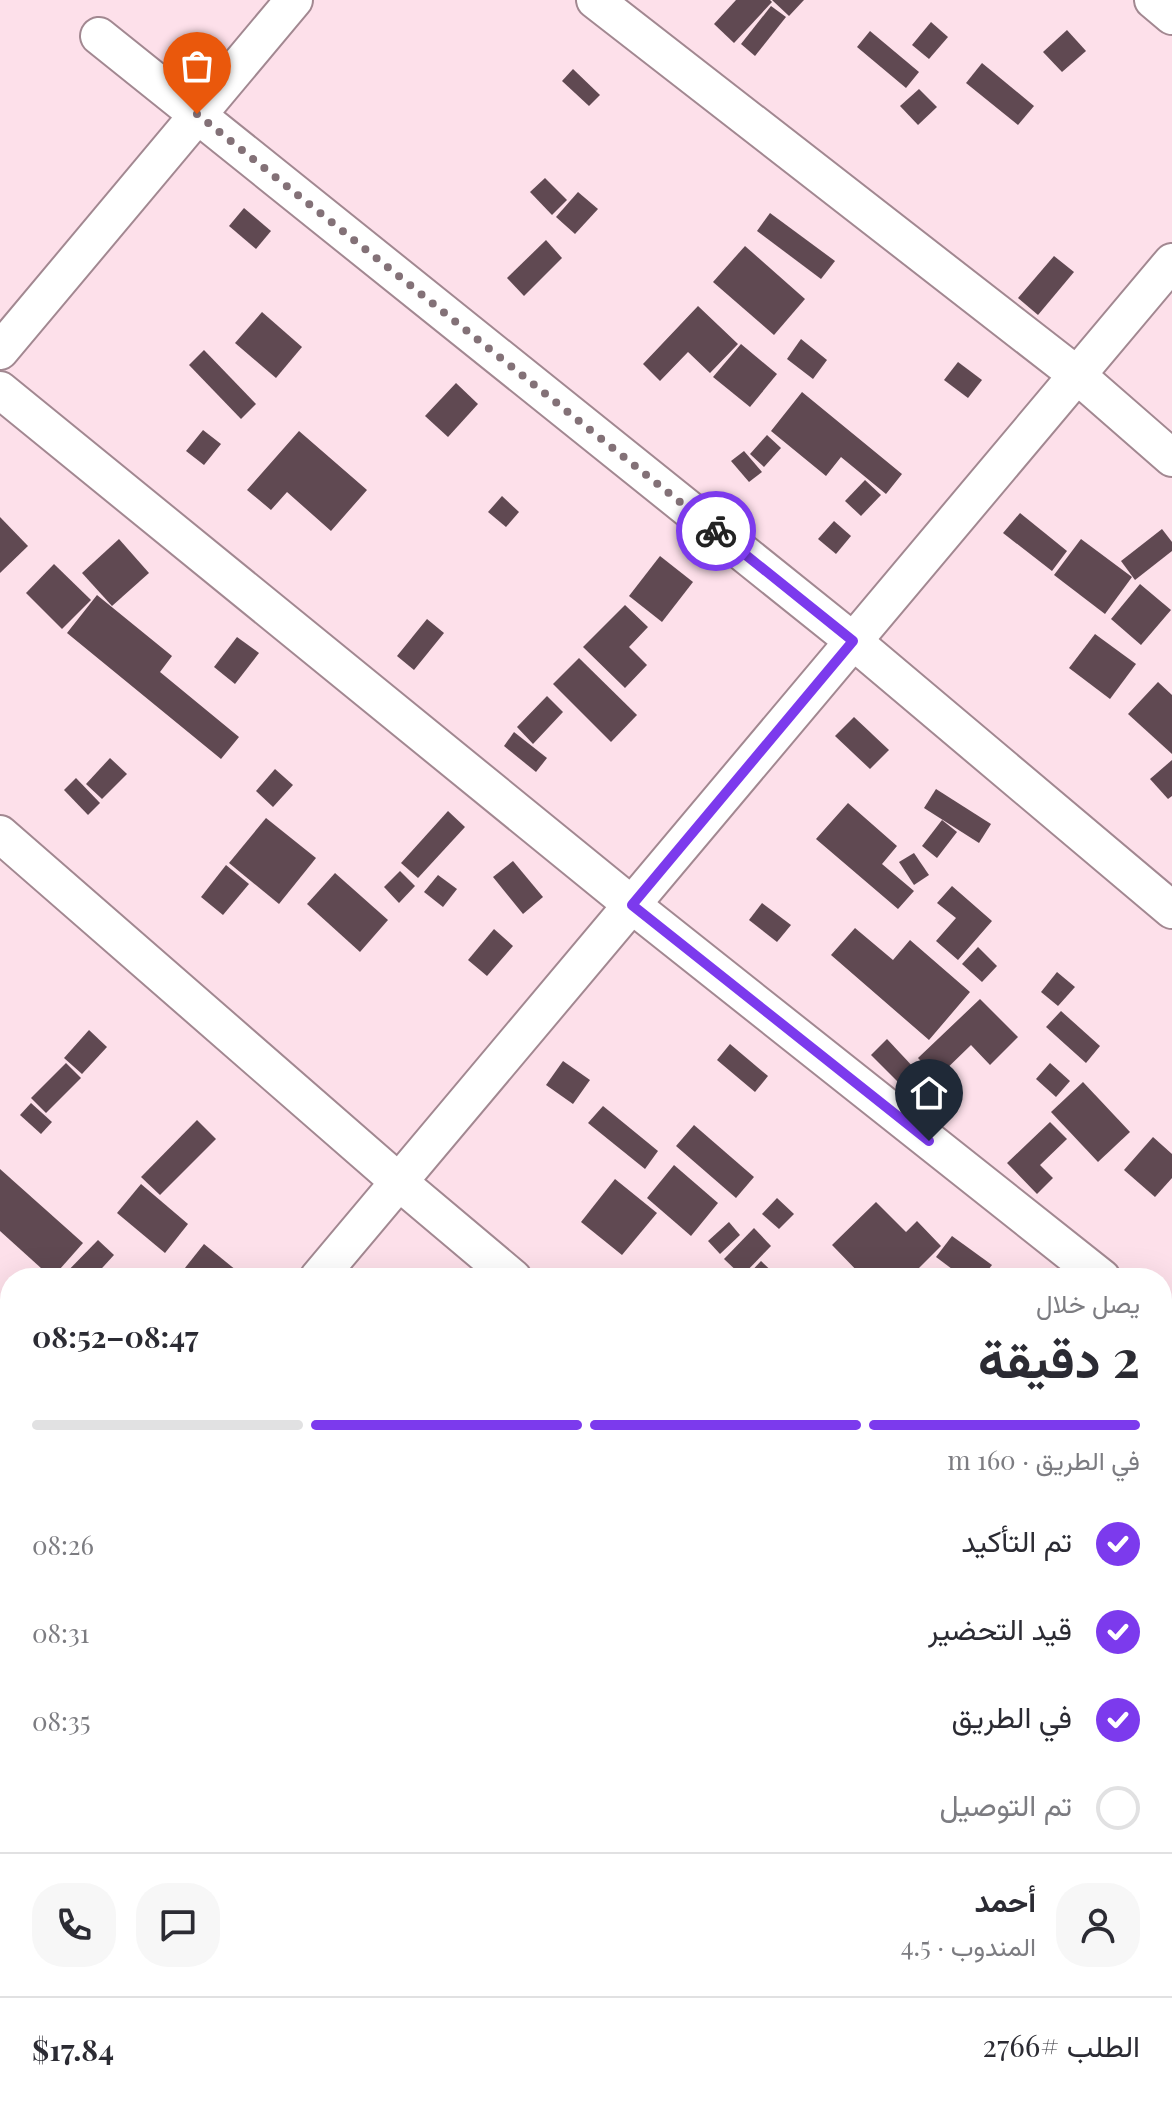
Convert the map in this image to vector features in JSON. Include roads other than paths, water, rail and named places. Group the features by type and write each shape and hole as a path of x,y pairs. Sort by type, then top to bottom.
{"street":[{"path":"0,351 294,0"},
{"path":"595,0 1077,375 1172,458"},
{"path":"1153,0 1172,16"},
{"path":"99,36 853,641 1172,910"},
{"path":"326,1268 1172,262"},
{"path":"0,390 632,905 1089,1268"},
{"path":"0,834 501,1268"}]}
